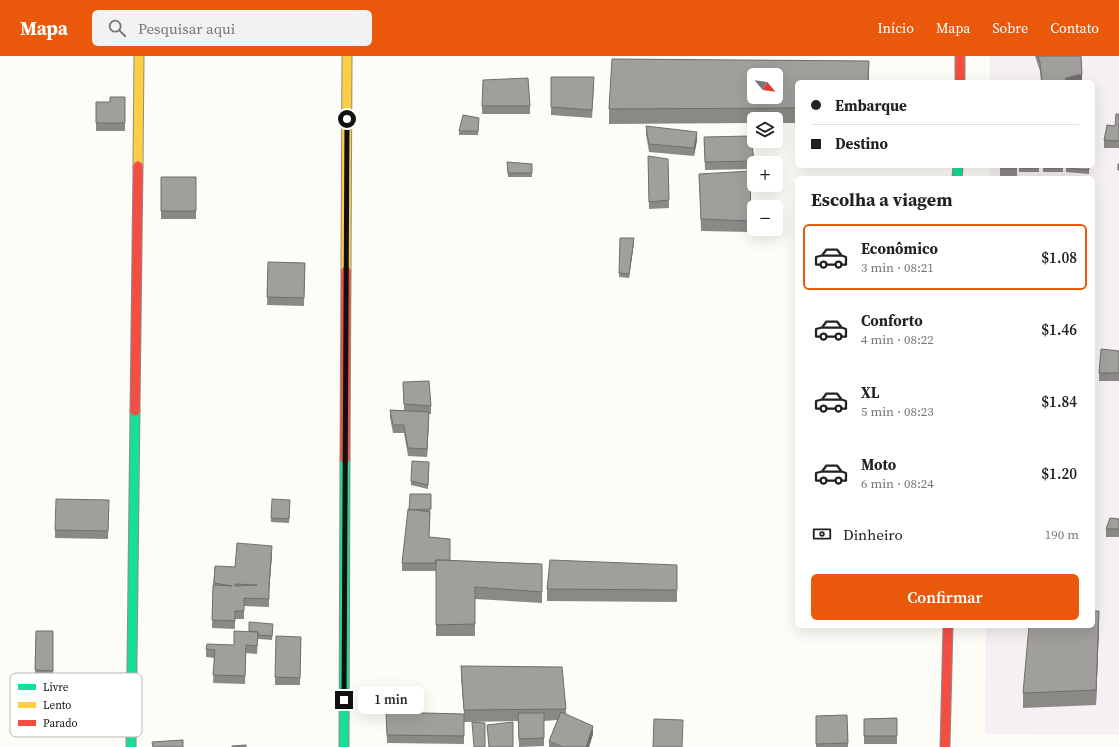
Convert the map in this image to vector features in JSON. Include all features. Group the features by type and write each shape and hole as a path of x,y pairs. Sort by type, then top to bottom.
{"street":[{"path":"132,673 139,56"},
{"path":"344,747 348,56"},
{"path":"960,56 960,80"},
{"path":"945,747 948,628"},
{"path":"131,737 131,747"}],"shaded area":[{"path":"990,56 1119,56 1119,735 985,734 986,628 1095,628 1095,176 989,176 990,168 1095,168 1095,80 990,80"}],"building":[{"path":"1038,56 1081,56 1082,74 1066,78 1065,80 1042,80"},
{"path":"612,59 869,61 868,80 795,80 795,108 609,109"},
{"path":"551,77 594,77 592,110 551,107"},
{"path":"528,78 530,106 482,106 483,80"},
{"path":"110,97 125,97 125,123 96,123 96,102 110,102"},
{"path":"1116,114 1119,114 1119,141 1104,140 1107,125 1115,126"},
{"path":"463,115 479,118 478,131 459,131"},
{"path":"646,126 697,132 694,148 649,144"},
{"path":"747,136 747,148 752,148 753,156 747,156 747,161 705,162 704,137"},
{"path":"648,156 668,159 669,200 649,202"},
{"path":"507,162 532,164 532,173 508,173"},
{"path":"1066,168 1088,168 1089,170"},
{"path":"747,171 747,192 751,192 750,200 747,200 747,221 701,219 699,174"},
{"path":"161,177 196,177 196,211 161,211"},
{"path":"620,238 634,238 629,274 619,273"},
{"path":"268,262 305,263 304,298 267,297"},
{"path":"1101,349 1119,351 1119,373 1099,373"},
{"path":"429,381 431,406 404,404 403,382"},
{"path":"390,410 429,412 427,449 408,448 404,425 393,425"},
{"path":"412,461 429,462 428,485 411,481"},
{"path":"410,494 431,494 431,509 409,510"},
{"path":"56,499 109,500 108,531 55,530"},
{"path":"272,499 290,500 289,519 271,518"},
{"path":"408,509 430,512 429,537 450,539 450,560 436,560 436,563 402,563"},
{"path":"1110,518 1119,519 1119,529 1106,529"},
{"path":"237,543 272,546 269,599 244,598 244,611 235,611 235,621 212,620 213,585 232,586 214,583 215,566 235,567","holes":["235,584 257,585 235,586"]},
{"path":"436,560 542,564 542,592 475,587 475,624 436,625"},
{"path":"550,560 677,565 677,590 547,589"},
{"path":"1095,611 1099,611 1096,690 1023,693 1029,628 1095,628"},
{"path":"249,622 273,624 272,636 258,635 258,632 249,631"},
{"path":"36,631 53,631 53,671 35,670"},
{"path":"234,631 258,632 257,646 246,645 245,676 213,675 215,650 206,649 207,644 234,645"},
{"path":"276,636 301,637 300,678 275,677"},
{"path":"461,666 562,667 566,709 464,710"},
{"path":"386,712 464,714 464,736 387,735"},
{"path":"561,712 593,726 586,747 563,747 549,741"},
{"path":"518,713 544,713 544,738 519,739"},
{"path":"847,715 848,743 816,744 816,716"},
{"path":"897,718 897,736 864,736 864,719"},
{"path":"654,719 683,720 682,747 653,747"},
{"path":"472,722 485,723 485,747 474,747"},
{"path":"513,722 513,747 489,747 487,725"},
{"path":"183,740 183,747 153,747 152,742"},
{"path":"246,745 246,747 232,747 232,746"}],"traffic: fast":[{"path":"957,176 958,168"},
{"path":"132,673 135,411"},
{"path":"344,747 345,459"},
{"path":"131,737 131,747"}],"traffic: slow":[{"path":"138,166 139,56"},
{"path":"346,271 347,56"}],"traffic: jam":[{"path":"960,56 960,80"},
{"path":"135,411 138,166"},
{"path":"345,459 346,271"},
{"path":"945,747 948,628"}],"route":[{"path":"344,700 347,119"}]}
